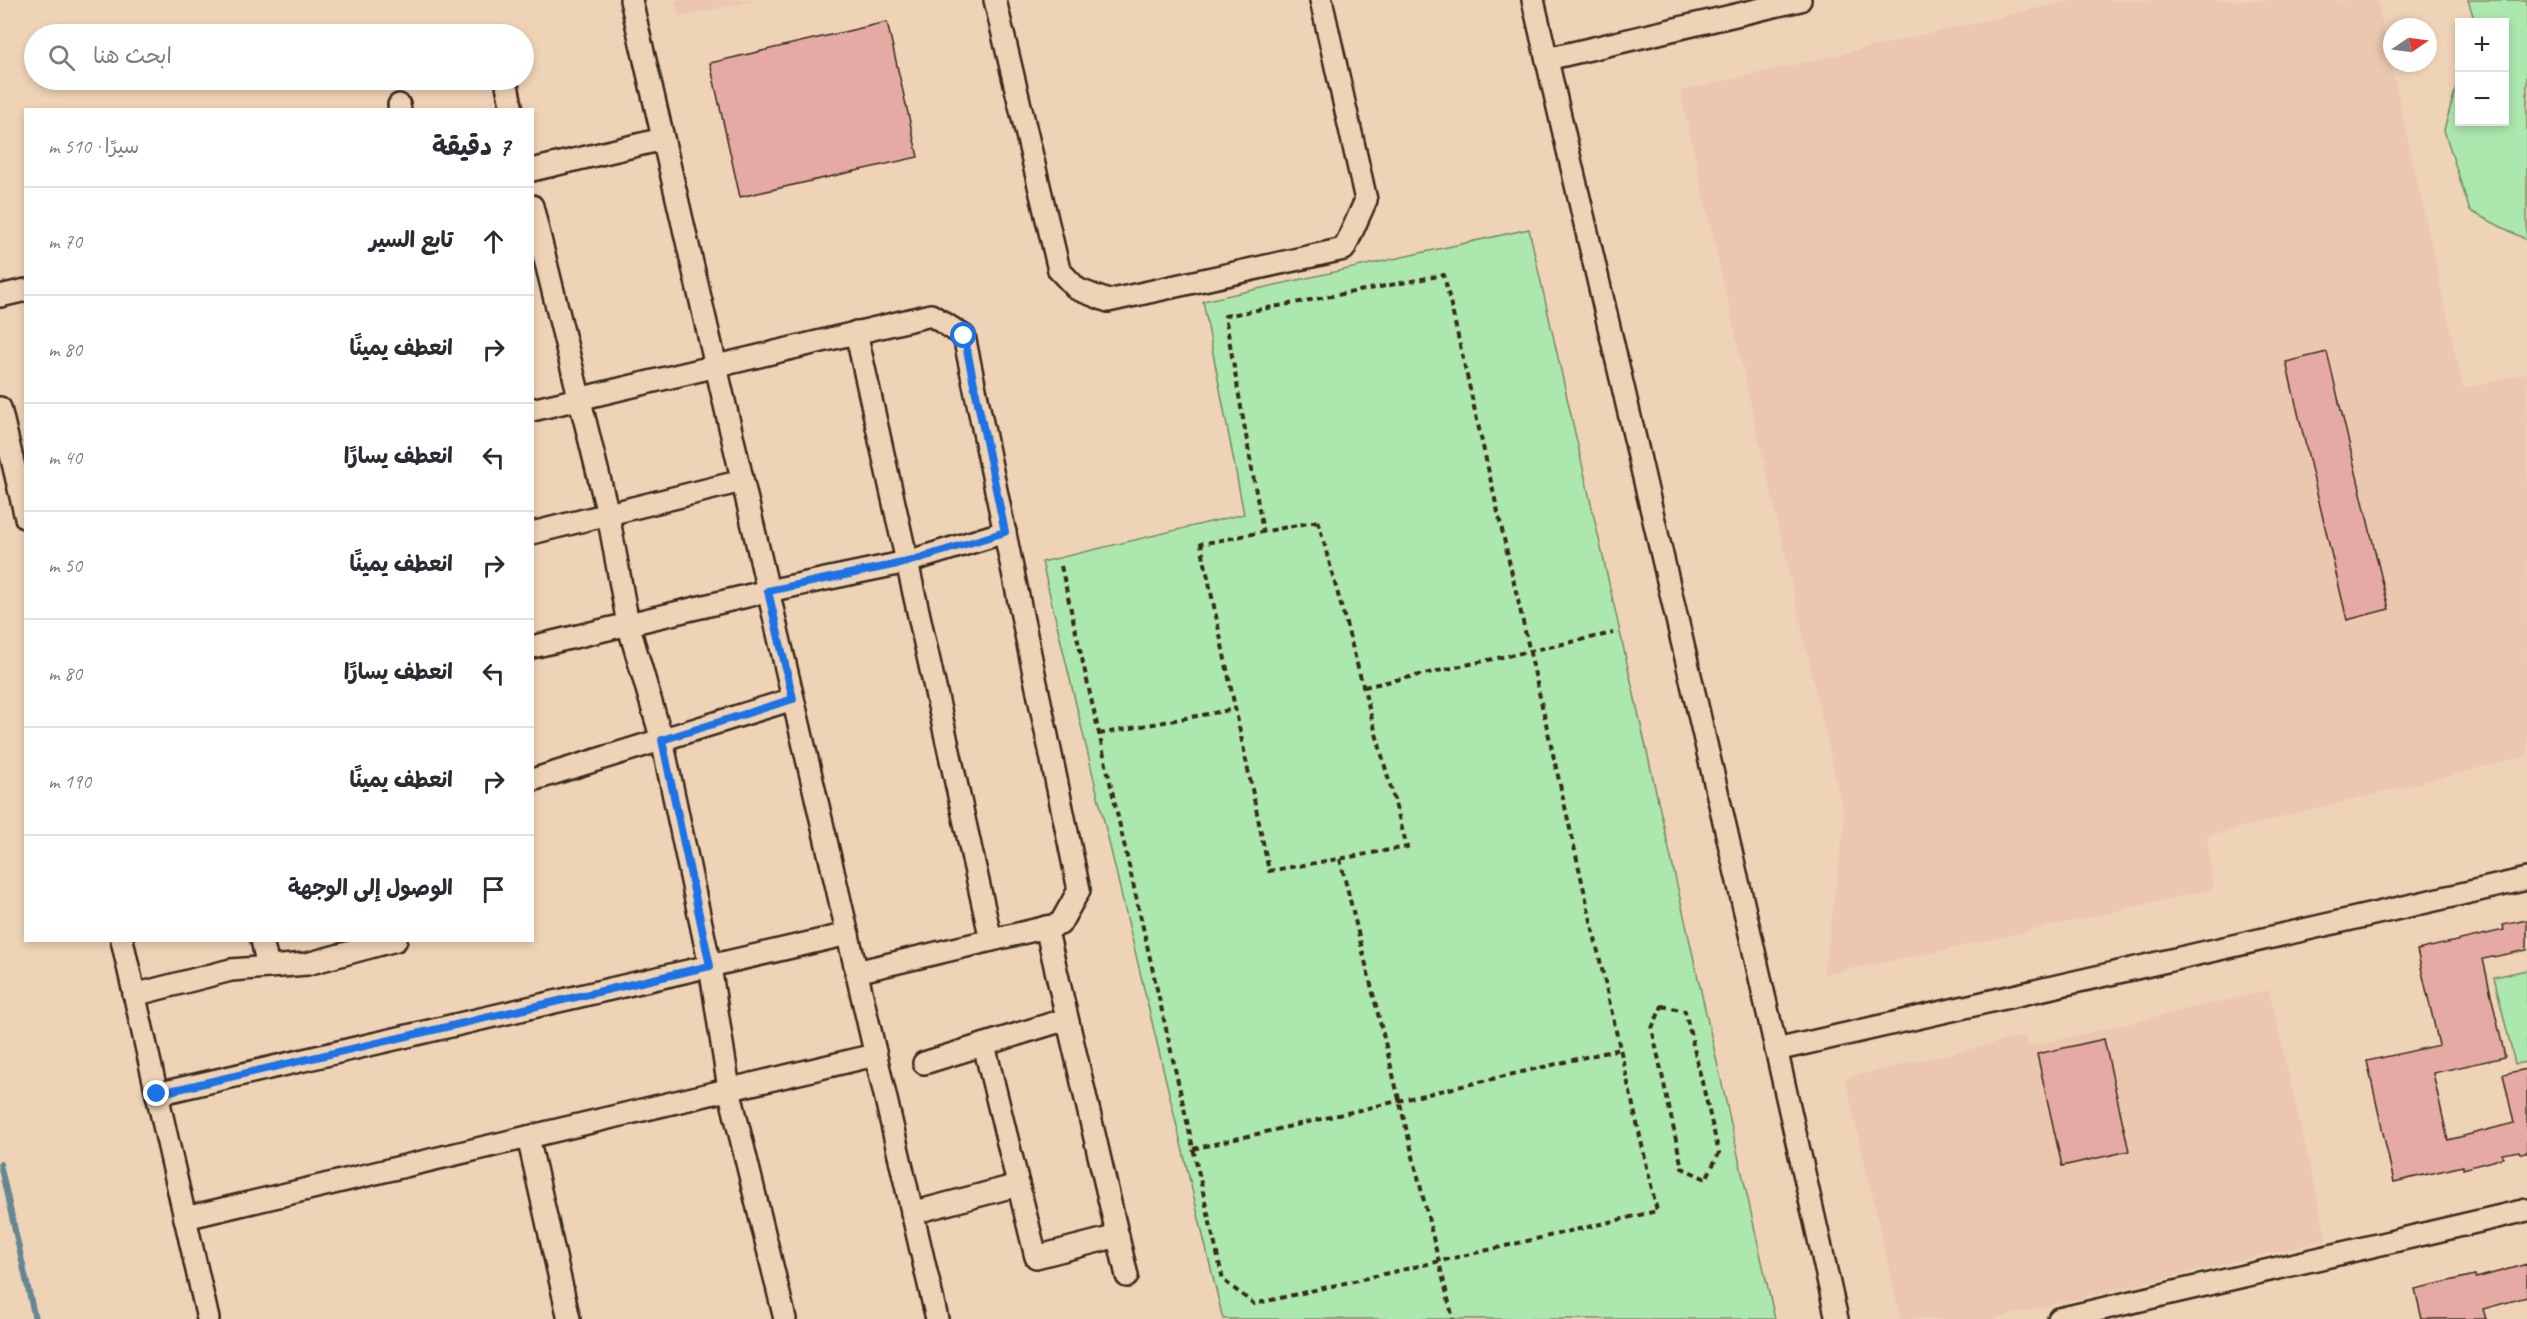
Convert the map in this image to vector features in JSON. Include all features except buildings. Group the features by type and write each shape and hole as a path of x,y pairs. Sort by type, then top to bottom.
{"street":[{"path":"631,0 937,1319"},
{"path":"995,0 1059,270 1077,289 1108,301 1344,249 1366,200 1321,0"},
{"path":"1533,0 1837,1319"},
{"path":"1547,59 1800,0"},
{"path":"508,90 512,108"},
{"path":"534,170 663,139"},
{"path":"534,214 608,514 628,624 662,740 710,966 729,1089 785,1319"},
{"path":"0,296 24,290"},
{"path":"534,410 931,315 964,336 1078,890 1060,924 856,972"},
{"path":"856,332 991,940"},
{"path":"0,408 24,510"},
{"path":"534,532 742,480"},
{"path":"534,647 768,591 907,562 1005,532"},
{"path":"534,779 793,699"},
{"path":"1776,1050 2527,879"},
{"path":"1046,927 1127,1276"},
{"path":"157,1094 848,934"},
{"path":"122,942 208,1319"},
{"path":"262,942 268,967"},
{"path":"134,995 231,970 307,964 389,942"},
{"path":"924,1064 1067,1019"},
{"path":"984,1045 1036,1257 1118,1236"},
{"path":"185,1218 875,1055"},
{"path":"528,1137 569,1319"},
{"path":"912,1212 1018,1185"},
{"path":"2060,1319 2527,1210"}],"path":[{"path":"1060,566 1223,1280 1254,1304 1657,1211 1444,275 1225,316 1263,532"},
{"path":"1318,521 1364,687 1407,848 1269,871 1201,544 1318,521"},
{"path":"1364,687 1613,633"},
{"path":"1099,734 1235,709"},
{"path":"1340,859 1453,1319"},
{"path":"1662,1006 1685,1011 1719,1153 1706,1179 1682,1168 1652,1028 1662,1006"},
{"path":"1193,1149 1620,1049"}],"shaded area":[{"path":"675,0 758,0 679,17"},
{"path":"2074,0 2377,0 2383,27 2383,72 2393,72 2463,388 2527,373 2527,756 2207,836 2213,889 1946,950 1824,974 1845,820 1680,91"},
{"path":"2269,990 2327,1240 1993,1319 1901,1319 1845,1078 2025,1036 2028,1047"}],"green space":[{"path":"2468,0 2527,0 2527,240 2470,211 2444,130 2455,90 2455,126 2509,126 2509,18 2474,18"},
{"path":"1529,229 1775,1319 1223,1319 1042,562 1244,514 1203,301"},
{"path":"2527,970 2527,1062 2515,1064 2494,977"}],"waterway":[{"path":"0,1164 35,1319"}],"route":[{"path":"157,1094 710,966 662,740 793,699 768,591 907,562 1005,532 964,336"}]}
